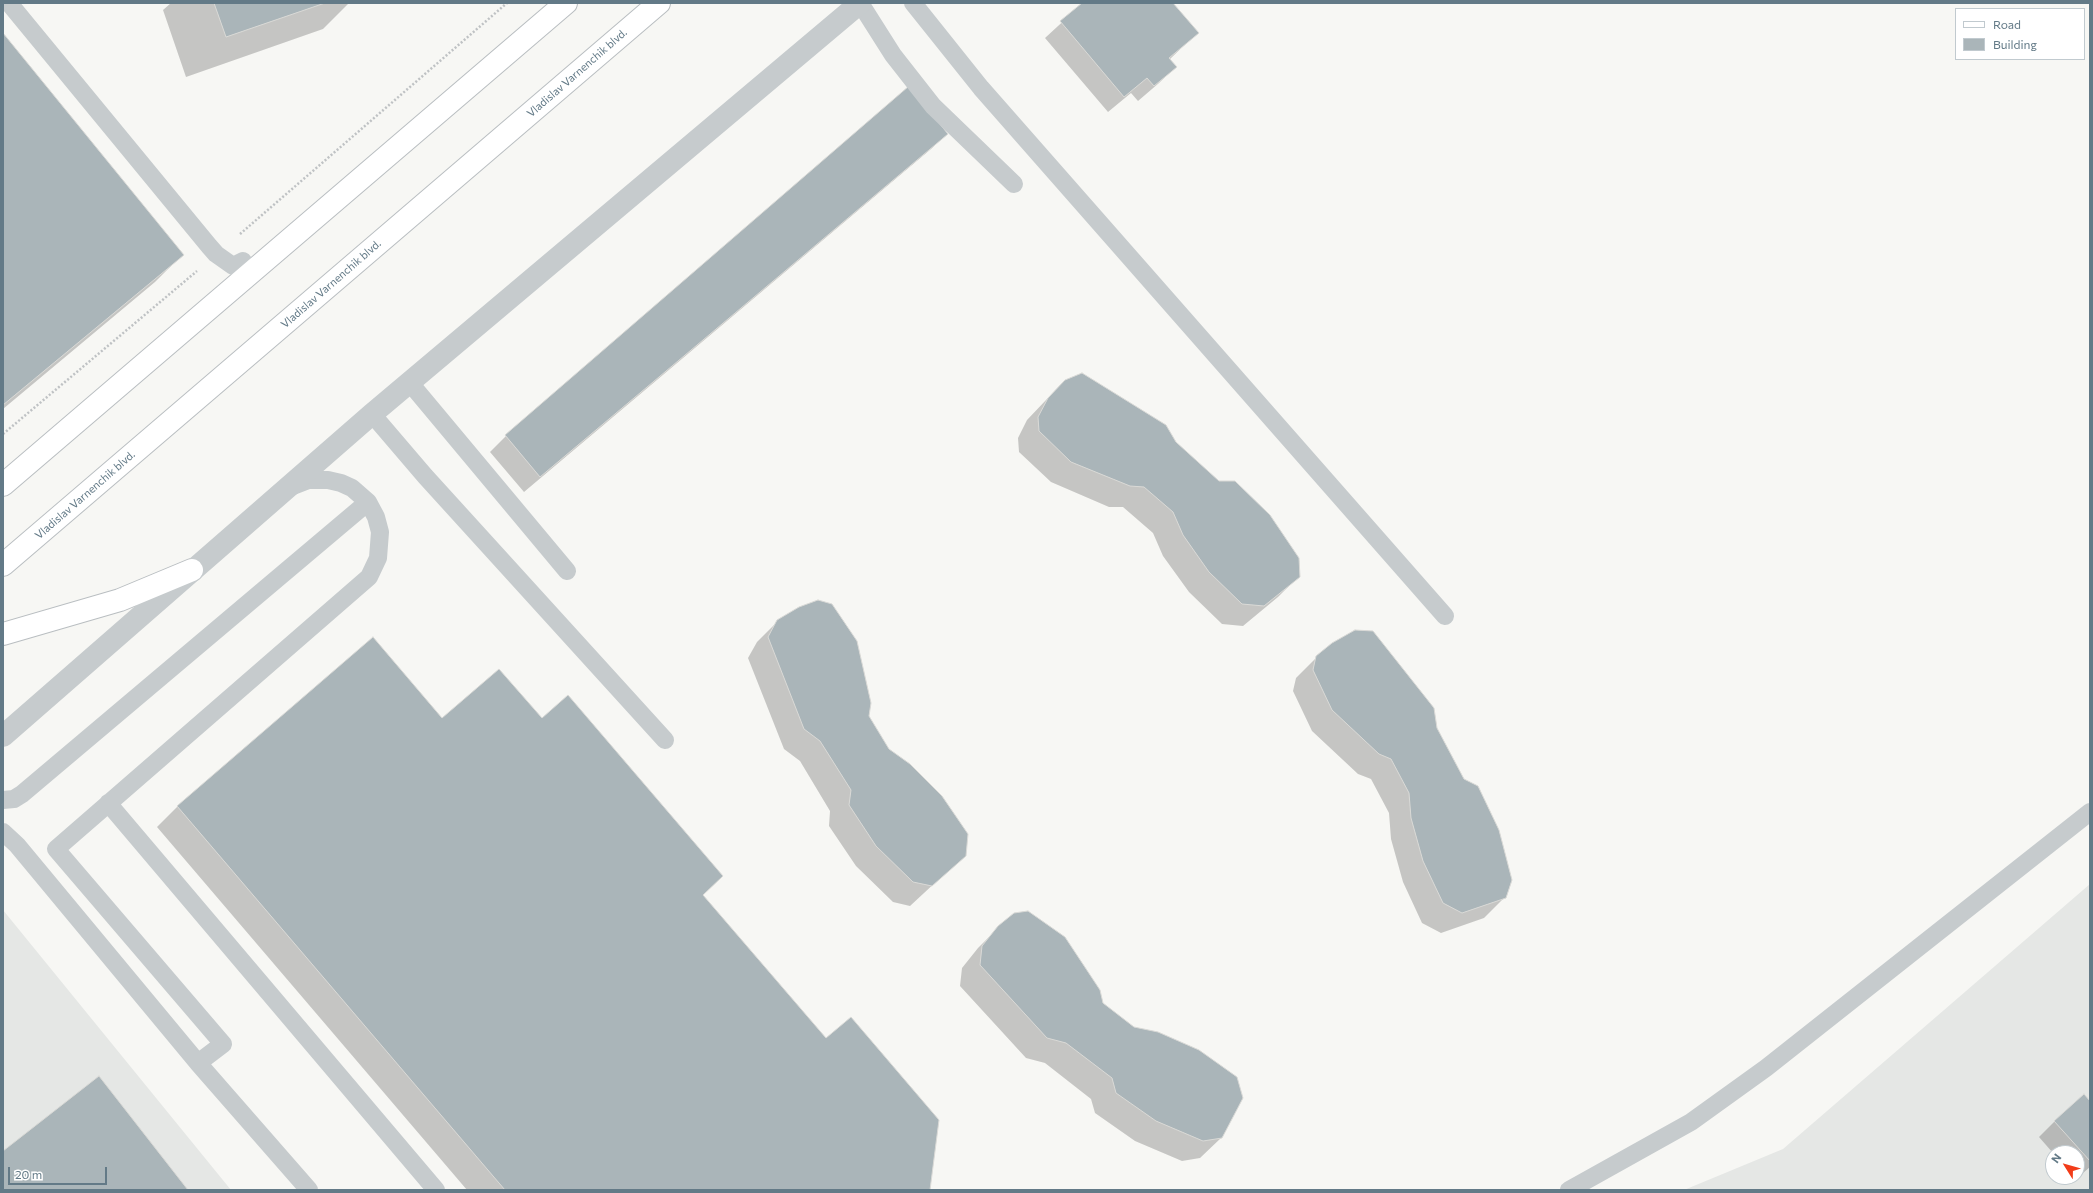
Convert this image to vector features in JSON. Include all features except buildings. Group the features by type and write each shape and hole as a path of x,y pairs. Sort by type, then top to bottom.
{"main road":[{"path":"3,486 566,3"},
{"name":"Vladislav Varnenchik blvd.","path":"3,565 658,3"},
{"path":"3,634 120,600 192,570"}],"street":[{"path":"3,736 372,414 860,3"}],"lane":[{"path":"8,3 216,254 233,266 243,261"},
{"path":"860,3 893,55 934,106 1014,184"},
{"path":"913,3 981,88 1445,616"},
{"path":"410,383 567,571"},
{"path":"372,414 425,476 665,740"},
{"path":"198,1063 223,1044 56,849 369,577 378,558 380,532 376,516 368,502 352,488 341,483 328,480 308,480 289,487"},
{"path":"3,800 14,799 22,794 368,502"},
{"path":"108,804 436,1190"},
{"path":"1569,1190 1690,1122 1766,1068 2090,812"},
{"path":"3,822 17,845"},
{"path":"3,832 17,845 198,1063 309,1190"}],"path":[{"path":"3,434 216,254 507,3"}],"shaded area":[{"path":"2090,884 2090,1190 1684,1190 1783,1149"},
{"path":"3,910 231,1190 3,1190"}]}
